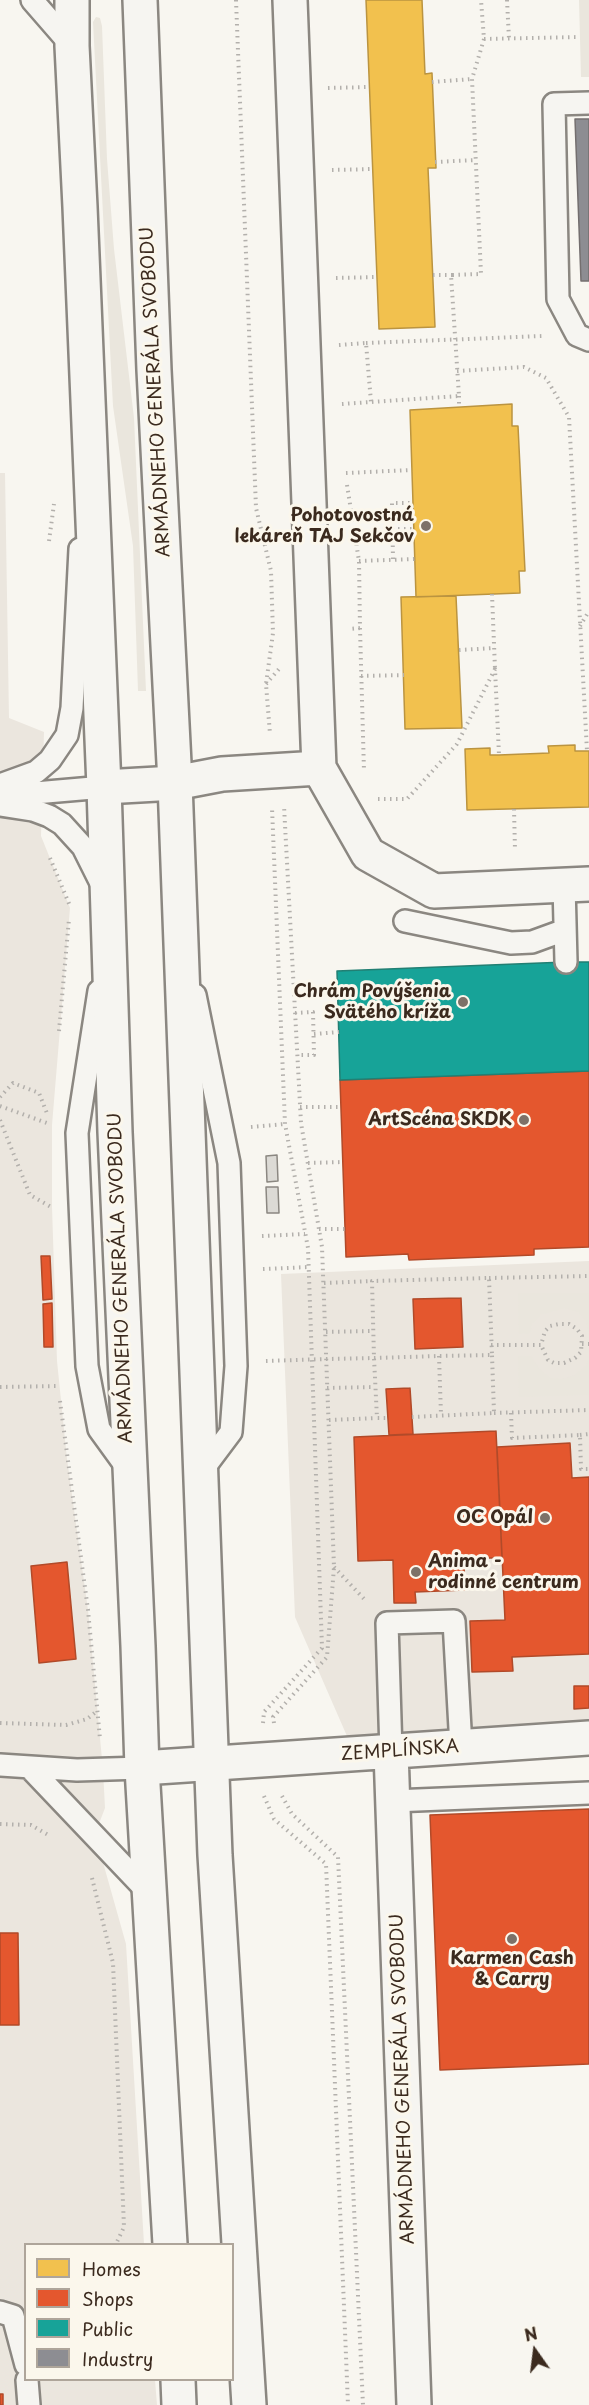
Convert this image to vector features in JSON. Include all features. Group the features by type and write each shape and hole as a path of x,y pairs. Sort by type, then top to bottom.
{"street":[{"name":"ARMÁDNEHO GENERÁLA SVOBODU","path":"72,0 72,46 90,423 142,1768 170,2243"},
{"name":"ARMÁDNEHO GENERÁLA SVOBODU","path":"140,0 154,370 175,783 211,1764 249,2405"},
{"path":"290,0 320,768 368,854 434,891 576,885"},
{"path":"104,787 175,783 222,774 320,768"},
{"name":"ZEMPLÍNSKA","path":"211,1764 589,1738"},
{"name":"ARMÁDNEHO GENERÁLA SVOBODU","path":"391,1752 414,2405"},
{"path":"142,1768 211,1764"},
{"path":"178,2381 179,2405"}],"lane":[{"path":"32,0 72,46"},
{"path":"583,337 558,299 554,104 589,104"},
{"name":"ARMÁDNEHO GENERÁLA SVOBODU","path":"0,785 36,772 50,760 67,735 72,708 81,533 90,423"},
{"path":"0,796 104,787"},
{"path":"0,806 42,813 62,824 83,847 107,897"},
{"path":"566,962 565,930 576,885"},
{"path":"405,921 512,943 532,942 565,930"},
{"path":"391,1752 387,1623 454,1620 461,1747"},
{"path":"0,1765 103,1770 142,1768"},
{"path":"30,1768 148,1892"},
{"path":"393,1801 589,1793"},
{"path":"0,2312 13,2316 24,2357"},
{"path":"27,2381 29,2405"}],"path":[{"path":"236,0 256,508 271,571 273,633 266,684 277,771 300,1107 319,1229 324,1283 334,1567 327,1657 273,1718 268,1760 261,1791 274,1820 326,1864 348,2405"},
{"path":"433,275 482,274 472,80 484,39 481,0"},
{"path":"507,0 509,39"},
{"path":"484,39 580,37"},
{"path":"432,82 472,80"},
{"path":"327,88 369,87"},
{"path":"435,162 476,160"},
{"path":"331,170 373,169"},
{"path":"451,275 459,407"},
{"path":"326,278 377,277"},
{"path":"329,345 583,337"},
{"path":"366,343 370,402"},
{"path":"457,371 524,367 546,378 568,417 587,751"},
{"path":"335,404 459,396"},
{"path":"346,473 412,470"},
{"path":"393,559 392,503 413,503"},
{"path":"392,529 414,529"},
{"path":"359,561 415,559"},
{"path":"492,594 499,754"},
{"path":"580,626 589,611"},
{"path":"360,628 364,777"},
{"path":"459,650 495,648"},
{"path":"375,800 407,798 457,744 495,669"},
{"path":"276,673 277,684"},
{"path":"361,676 404,675"},
{"path":"277,771 272,823 285,1124 309,1268 322,1648 264,1712 268,1760 279,1791 292,1814 339,1857 363,2405"},
{"path":"514,809 516,861"},
{"path":"42,813 41,836 70,908 59,1035"},
{"path":"295,1013 313,1012 314,1055 297,1055"},
{"path":"314,1034 339,1032"},
{"path":"0,1097 13,1083 39,1093 52,1125"},
{"path":"0,1106 52,1125"},
{"path":"300,1107 341,1107"},
{"path":"52,1125 53,1114"},
{"path":"0,1120 30,1195 52,1207"},
{"path":"308,1163 344,1162"},
{"path":"52,1195 52,1219"},
{"path":"319,1229 345,1229"},
{"path":"252,1236 305,1234"},
{"path":"253,1269 309,1268"},
{"path":"324,1283 589,1276"},
{"path":"489,1278 494,1413"},
{"path":"372,1281 377,1418"},
{"path":"559,1324 569,1324 582,1336 581,1352 574,1359 564,1363 548,1360 541,1345 545,1331 550,1326 559,1324"},
{"path":"326,1332 374,1331"},
{"path":"582,1344 589,1344"},
{"path":"491,1345 541,1345"},
{"path":"257,1361 492,1355"},
{"path":"439,1356 441,1415"},
{"path":"58,1377 88,1610 103,1770"},
{"path":"0,1387 58,1386"},
{"path":"327,1388 375,1387"},
{"path":"412,1417 589,1410"},
{"path":"511,1413 512,1438 589,1434"},
{"path":"328,1420 388,1418"},
{"path":"580,1435 581,1469 589,1469"},
{"path":"334,1567 387,1623"},
{"path":"0,1723 66,1725 87,1719 97,1710"},
{"path":"0,1824 31,1825 58,1840"},
{"path":"95,1834 86,1855 113,1962 124,2227 116,2243"}],"shaded area":[{"path":"579,0 589,0 589,77 581,77"},
{"path":"96,17 100,18 102,26 107,159 114,249 134,418 146,691 138,691 133,546 113,406 93,22"},
{"path":"0,473 5,473 9,718 44,732 41,836 70,908 52,1125 57,1361 67,1459 88,1610 103,1770 105,1808 95,1834 126,1944 144,2243 24,2243 24,2381 155,2381 157,2405 0,2405"},
{"path":"589,1261 589,1727 350,1743 295,1617 281,1274"},
{"path":"518,1293 589,1293 589,1332 586,1321 579,1312 565,1308 540,1315 532,1324 530,1333 519,1334"},
{"path":"518,1356 531,1356 539,1369 550,1378 562,1379 575,1375 586,1366 589,1359 589,1395 519,1397"}],"building: Homes":[{"path":"366,0 422,0 425,74 432,73 436,168 428,168 435,327 379,329"},
{"path":"512,404 512,426 518,426 525,571 519,571 520,593 416,597 410,410"},
{"path":"456,596 462,728 405,729 401,597"},
{"path":"575,745 575,751 589,751 589,807 467,810 465,749 490,748 490,755 499,755 549,753 548,746"}],"building: Shops":[{"path":"589,1071 589,1247 534,1249 534,1255 409,1260 408,1254 346,1257 340,1080"},
{"path":"41,1256 50,1256 52,1299 43,1300"},
{"path":"461,1298 463,1347 415,1349 413,1299"},
{"path":"52,1303 53,1347 44,1347 43,1304"},
{"path":"410,1388 413,1434 389,1435 386,1389"},
{"path":"496,1431 502,1558 433,1558 434,1567 464,1566 465,1590 415,1592 416,1603 394,1603 393,1560 358,1561 354,1437"},
{"name":"OC Opál","path":"570,1443 572,1478 589,1477 589,1654 512,1657 513,1671 472,1672 470,1621 505,1620 497,1447"},
{"path":"67,1562 76,1659 39,1663 31,1566"},
{"path":"574,1686 589,1686 589,1708 574,1709"},
{"name":"Karmen Cash & Carry","path":"589,1809 589,2064 440,2070 430,1815"},
{"path":"0,1933 18,1933 19,2025 0,2025"},
{"path":"0,2394 3,2394 3,2405 0,2405"}],"building: Public":[{"name":"Chrám Povýšenia Svätého kríža","path":"589,962 589,1071 340,1080 337,971"}],"building: Industry":[{"path":"575,119 589,119 589,281 581,281"}],"building: Other":[{"path":"277,1155 278,1181 267,1182 266,1156"},
{"path":"266,1187 278,1187 279,1213 267,1213"}],"place":[{"name":"Pohotovostná lekáreň TAJ Sekčov","path":"426,526"},
{"name":"Chrám Povýšenia Svätého kríža","path":"463,1002"},
{"name":"ArtScéna SKDK","path":"524,1120"},
{"name":"OC Opál","path":"545,1518"},
{"name":"Anima - rodinné centrum","path":"416,1572"},
{"name":"Karmen Cash & Carry","path":"512,1939"}]}
